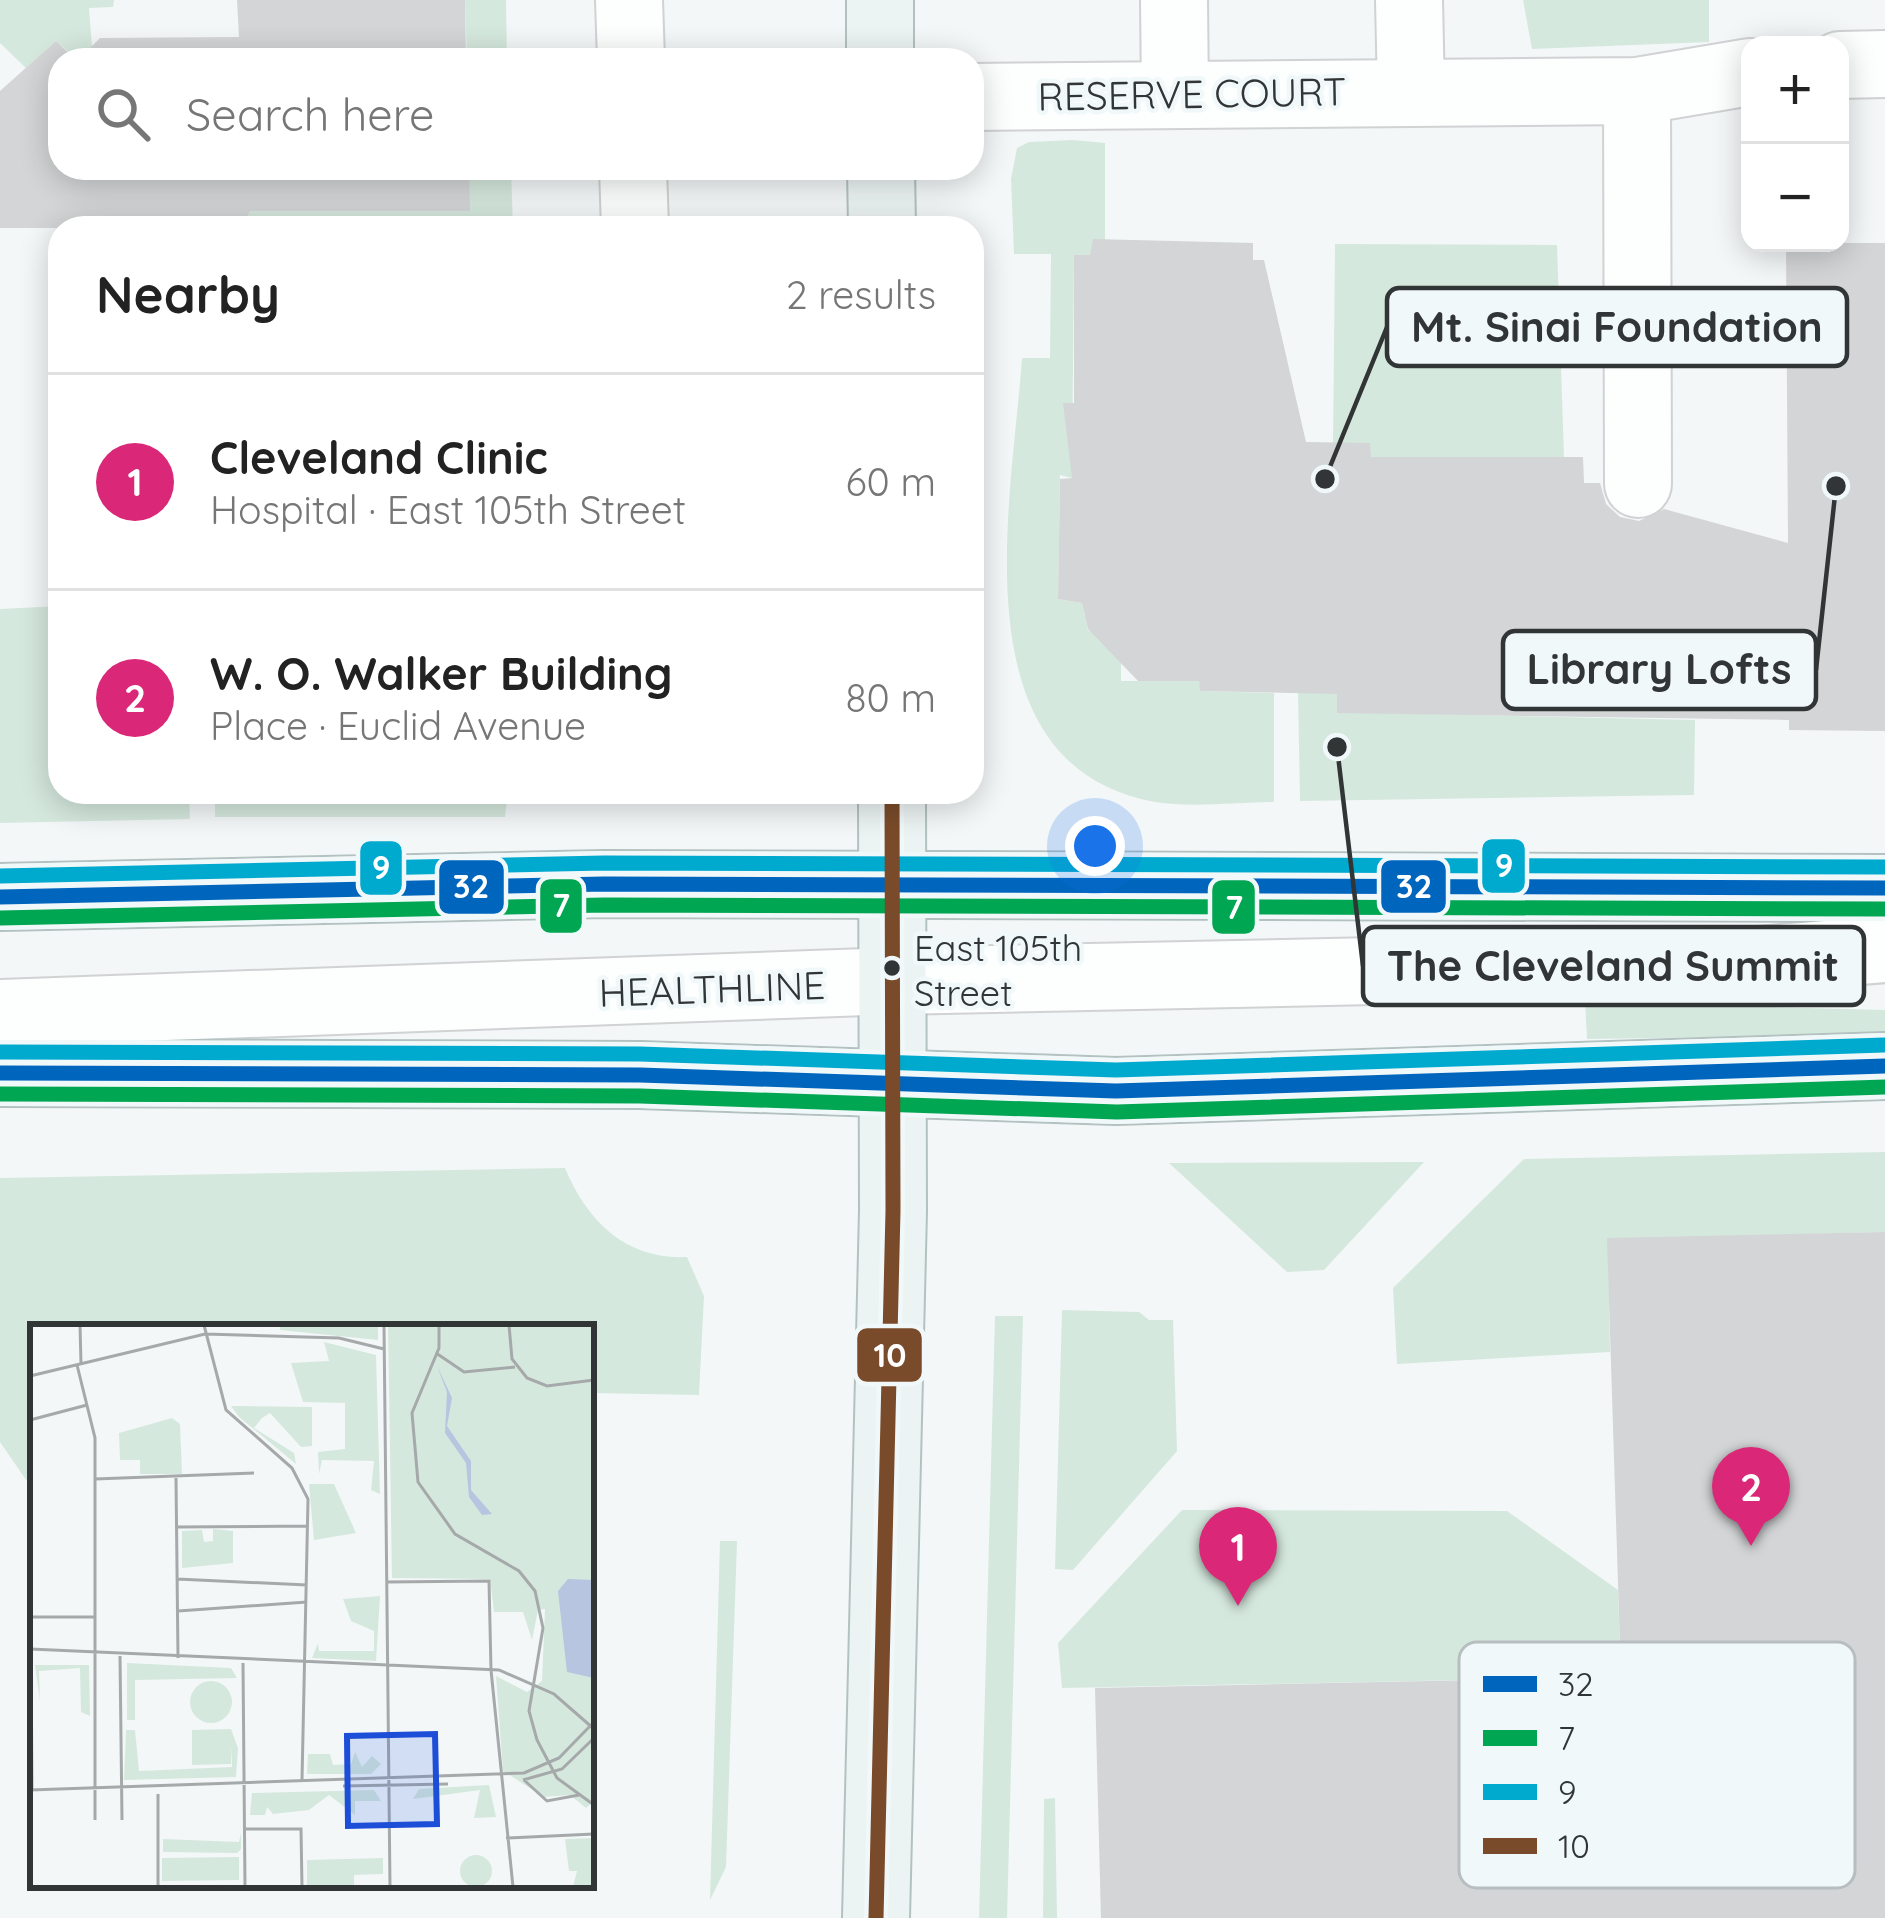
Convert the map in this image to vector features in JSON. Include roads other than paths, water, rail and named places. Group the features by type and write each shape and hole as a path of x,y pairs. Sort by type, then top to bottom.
{"main road":[{"path":"880,0 880,48"},
{"path":"881,180 882,216"},
{"path":"876,1918 893,1084 892,804"},
{"path":"0,897 604,884 1885,888"},
{"path":"0,1073 616,1074 1116,1091 1885,1066"}],"lane":[{"path":"629,0 631,48"},
{"path":"1174,0 1175,94"},
{"path":"1409,0 1411,91"},
{"path":"1849,65 1885,64"},
{"name":"RESERVE COURT","path":"984,97 1637,91 1741,74"},
{"path":"1637,91 1639,484"},
{"path":"633,180 634,216"},
{"name":"HEALTHLINE","path":"0,1013 893,981 1712,964 1885,949"},
{"name":"HEALTHLINE","path":"1712,964 1885,976"}],"place":[{"name":"Mt. Sinai Foundation","path":"1325,479"},
{"name":"Library Lofts","path":"1836,486"},
{"name":"The Cleveland Summit","path":"1337,747"},
{"name":"East 105th Street","path":"892,968"},
{"name":"W. O. Walker Building","path":"1751,1546"},
{"name":"Cleveland Clinic","path":"1238,1606"}]}
